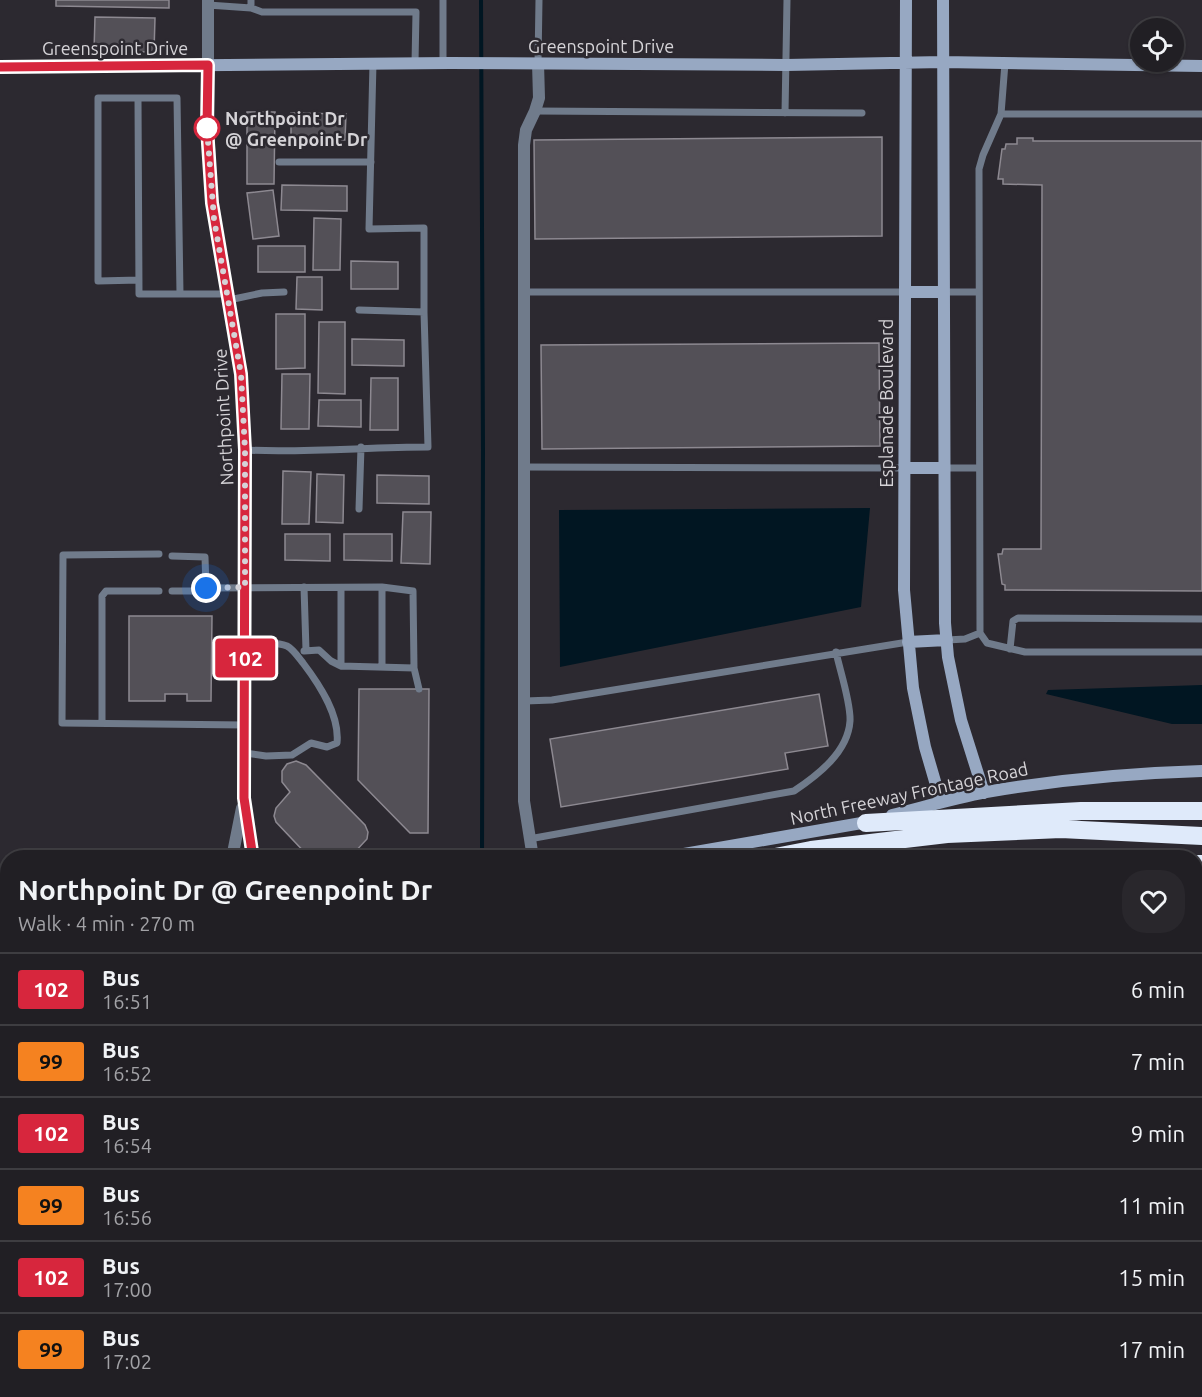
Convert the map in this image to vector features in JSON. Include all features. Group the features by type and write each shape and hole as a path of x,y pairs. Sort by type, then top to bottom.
{"highway":[{"path":"866,822 1081,811 1202,811"},
{"path":"811,850 947,834 1061,829 1202,836"}],"street":[{"name":"Esplanade Boulevard","path":"906,0 904,590 913,688 925,747 941,802"},
{"path":"943,0 945,623 961,720 984,793"},
{"name":"Northpoint Drive","path":"208,2 207,128 212,203 241,374 245,450 244,798 252,850"},
{"name":"Greenspoint Drive","path":"0,67 373,63 786,65 943,62 1202,66"},
{"path":"532,850 525,801 524,145 526,130 539,98 538,63"},
{"path":"905,292 943,292"},
{"path":"904,468 943,468"},
{"path":"908,642 947,640"},
{"name":"North Freeway Frontage Road","path":"707,850 866,822 984,793 1108,777 1202,771"},
{"name":"Northpoint Drive","path":"234,850 244,798"}],"lane":[{"path":"443,0 447,63"},
{"path":"538,63 539,0"},
{"path":"785,113 787,0"},
{"path":"208,2 251,4 262,12 416,12 415,63"},
{"path":"245,450 276,452 361,447 428,447 423,312 424,228 369,229 373,63"},
{"path":"1005,63 1001,114 979,169 980,633 987,643 1025,652 1202,652"},
{"path":"139,280 98,281 98,98 177,98 180,294"},
{"path":"138,98 139,294 229,297 284,292"},
{"path":"535,111 862,113"},
{"path":"1001,114 1202,114"},
{"path":"279,162 372,162"},
{"path":"524,292 905,292"},
{"path":"943,292 979,292"},
{"path":"359,310 423,312"},
{"path":"359,509 361,447"},
{"path":"524,468 904,468"},
{"path":"943,468 979,468"},
{"path":"159,555 63,555 62,723 245,725"},
{"path":"172,556 206,557 206,588"},
{"path":"172,591 245,587 382,587 413,591 414,668 419,689"},
{"path":"304,587 306,650"},
{"path":"382,587 382,667"},
{"path":"341,588 341,666"},
{"path":"102,723 102,596 106,591 159,591"},
{"path":"1010,649 1013,621 1018,618 1202,619"},
{"path":"947,640 965,639 980,633"},
{"path":"525,701 552,700 908,642"},
{"path":"244,753 266,756 292,755 311,743 327,747 337,743 338,733 330,707 317,681 287,646 245,645"},
{"path":"297,656 306,650 319,650 331,661 341,666 414,668"},
{"path":"530,839 794,791 820,772 841,748 849,732 850,718 836,652"}],"water":[{"path":"870,508 861,607 560,667 559,510"},
{"path":"1202,685 1202,724 1172,724 1046,694 1048,690"}],"building":[{"path":"56,0 169,0 169,8 56,6"},
{"path":"95,17 155,18 154,52 94,51"},
{"path":"247,112 275,112 274,184 247,184"},
{"path":"291,113 346,114 345,140 291,139"},
{"path":"882,137 882,236 535,239 534,140"},
{"path":"1017,138 1033,138 1033,141 1202,141 1202,591 1005,590 1005,585 1002,584 998,554 1002,554 1003,549 1041,549 1042,185 1003,184 1003,179 998,179 1002,149 1005,149 1006,144 1017,144"},
{"path":"282,185 347,186 347,211 281,210"},
{"path":"273,190 279,236 253,239 247,193"},
{"path":"314,218 341,219 340,270 313,270"},
{"path":"258,246 305,246 305,272 258,272"},
{"path":"351,261 398,262 398,289 351,289"},
{"path":"297,277 322,277 322,310 296,309"},
{"path":"276,314 305,314 305,368 276,369"},
{"path":"319,322 345,322 345,394 318,393"},
{"path":"352,339 404,340 404,366 352,365"},
{"path":"879,343 880,446 542,449 541,345"},
{"path":"282,374 310,374 309,429 281,429"},
{"path":"371,378 398,378 398,430 370,430"},
{"path":"319,400 361,400 361,427 318,426"},
{"path":"283,471 311,472 309,524 282,524"},
{"path":"317,474 344,475 343,523 316,522"},
{"path":"377,475 429,476 429,504 377,503"},
{"path":"403,512 431,512 430,564 401,563"},
{"path":"285,534 330,534 330,561 285,560"},
{"path":"344,534 392,534 392,561 344,560"},
{"path":"129,616 212,616 211,701 187,701 187,694 165,694 165,701 129,701"},
{"path":"359,689 429,689 428,833 410,833 358,780"},
{"path":"819,694 828,746 785,753 788,769 561,807 550,739"},
{"path":"296,761 306,765 365,825 368,832 367,839 357,850 302,850 276,822 274,816 276,808 290,792 282,782 282,771 287,764"}],"waterway":[{"path":"481,0 482,850"}],"bus line":[{"name":"102","path":"0,67 208,65 207,128 212,203 237,343 243,404 245,450 244,798 252,850"}],"place":[{"name":"Northpoint Dr @ Greenpoint Dr","path":"207,128"}],"route":[{"path":"206,588 245,587 245,450 241,374 214,219 207,128"}]}
